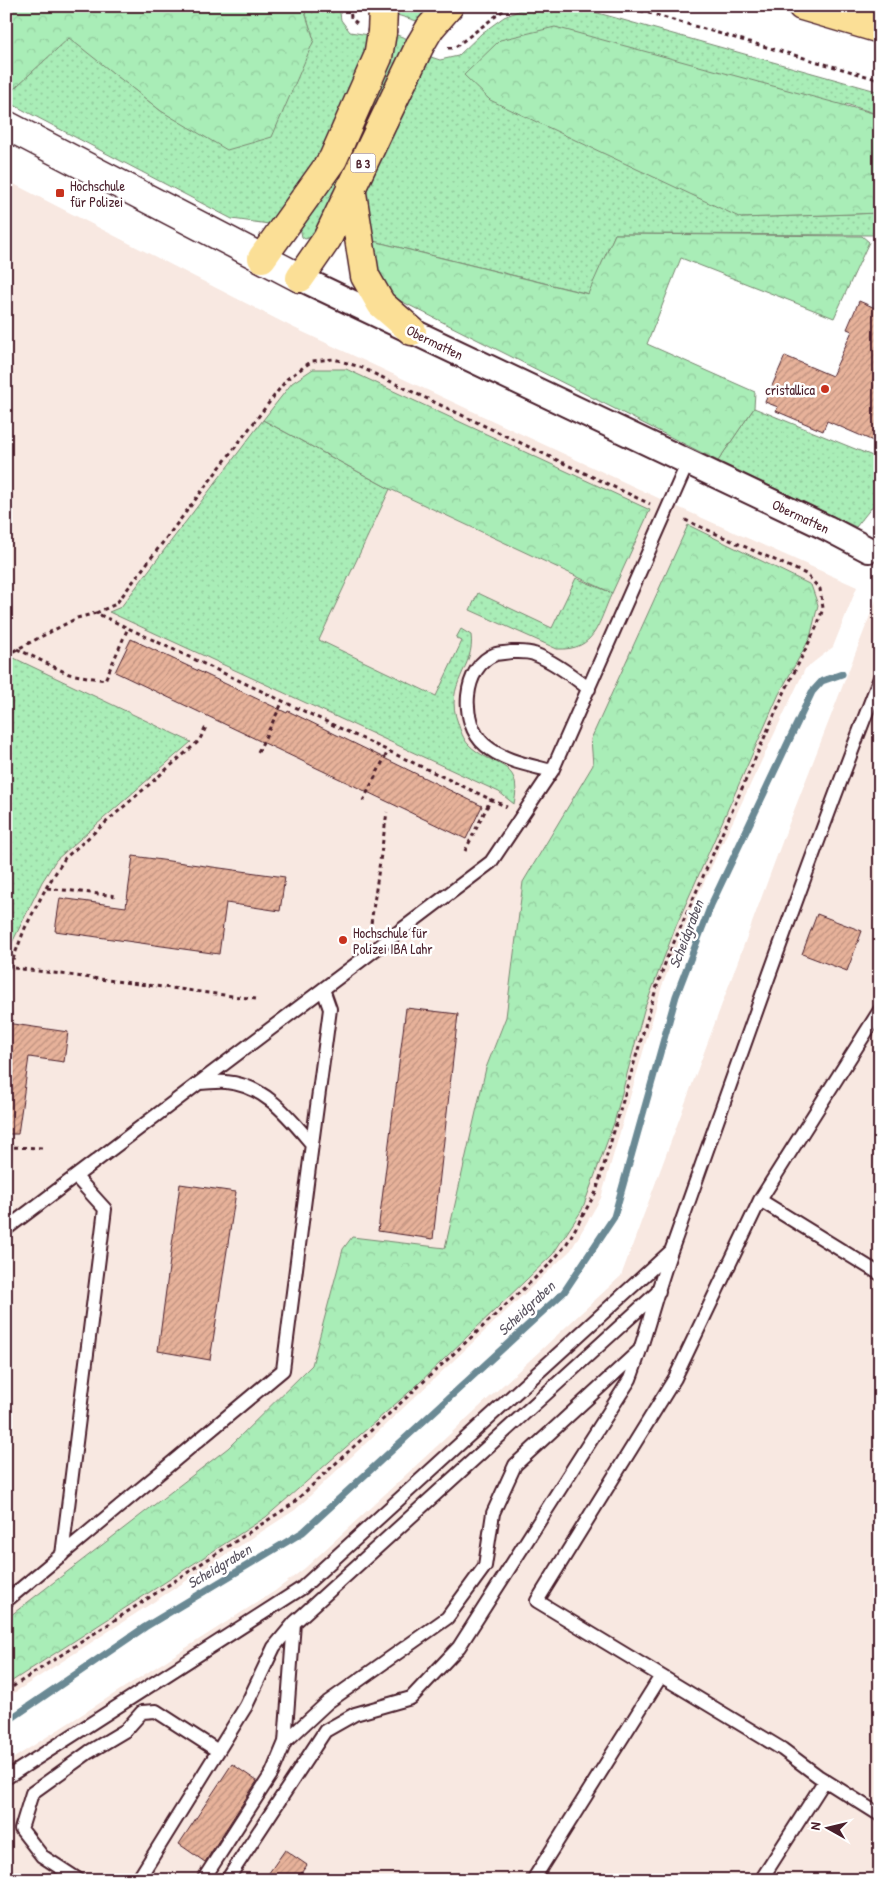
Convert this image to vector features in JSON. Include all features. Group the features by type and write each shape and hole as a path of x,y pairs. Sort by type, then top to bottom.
{"main road":[{"name":"B 3","path":"300,278 326,238 425,37 449,6"},
{"path":"802,6 880,28"},
{"name":"B 3","path":"262,258 333,160 378,58 383,16"},
{"path":"352,187 365,276 381,304 412,331"}],"street":[{"name":"Obermatten","path":"6,125 300,278 827,528 874,553"}],"lane":[{"path":"6,1229 491,862 552,772 668,512 688,462"},
{"path":"552,772 510,760 493,752 483,744 473,731 467,716 470,686 478,668 495,654 519,652 533,654 588,689"},
{"path":"227,1880 325,1731 355,1714 411,1698 459,1647 630,1379 642,1349 671,1251 827,812 880,678"},
{"path":"6,1601 283,1370 330,1009 323,989"},
{"path":"880,1010 760,1200 674,1378 537,1601 782,1749 825,1780 880,1815"},
{"path":"199,1083 227,1082 257,1091 280,1106 312,1144"},
{"path":"62,1555 105,1209 76,1176"},
{"path":"760,1200 880,1274"},
{"path":"6,1778 302,1588 671,1251"},
{"path":"138,1880 246,1706 274,1647 294,1623 659,1291"},
{"path":"285,1742 328,1702 447,1618 485,1566 493,1512 515,1465 642,1349"},
{"path":"203,1880 272,1773 285,1742 294,1623"},
{"path":"533,1880 661,1676"},
{"path":"80,1880 42,1856 21,1829 32,1793 89,1752 126,1730 142,1712 156,1711 218,1751"},
{"path":"761,1880 825,1780"}],"path":[{"path":"625,6 880,80"},
{"path":"6,655 77,618 96,613 116,604 287,380 312,360 334,360 360,367 668,512 806,574 820,589 823,608 818,624 785,691 668,958 656,989 596,1192 566,1245 550,1264 291,1505 6,1691"},
{"path":"96,613 523,815"},
{"path":"17,649 69,674 105,680 128,628"},
{"path":"258,752 283,701"},
{"path":"206,727 199,741 65,858 46,888 25,928 8,967 256,999"},
{"path":"363,802 388,751"},
{"path":"465,851 491,799"},
{"path":"367,956 387,812"},
{"path":"46,888 117,896"},
{"path":"6,1147 46,1148"}],"shaded area":[{"name":"Hochschule für Polizei IBA Lahr","path":"6,180 292,327 671,504 857,587 833,647 805,669 698,895 662,986 601,1198 571,1250 295,1510 6,1698"},
{"path":"880,590 880,1880 6,1880 6,1763 275,1591 305,1568 621,1276 788,826"}],"green space":[{"path":"6,6 303,6 314,40 272,137 227,150 161,111 69,38 6,96"},
{"path":"303,6 339,6 341,20 350,32 369,35 369,41 352,91 331,140 304,185 269,224 232,219 6,101 6,96 69,37 161,111 314,40"},
{"path":"396,6 433,6 420,22 397,15"},
{"path":"530,6 573,6 880,92 880,115 846,104 741,218 880,213 880,235 615,234 589,294 365,239 362,215 369,182 428,56 440,60 458,56 482,33 504,17"},
{"path":"555,27 880,115 880,213 741,218 490,100 464,75 500,40"},
{"path":"394,34 411,40 344,188 312,237 305,239 302,237 300,227 358,136 379,87 388,61"},
{"path":"615,234 862,236 869,242 834,318 681,258 647,344 755,392 754,408 718,461 381,291 369,240 588,294"},
{"path":"313,369 346,369 650,510 612,593 390,489 263,420 292,383"},
{"path":"754,408 880,459 880,497 856,527 718,461"},
{"path":"263,420 390,489 319,640 436,696 462,641 456,638 461,629 471,635 469,657 457,686 454,697 454,709 461,732 468,744 477,752 503,766 510,772 516,789 514,804 499,792 109,612 121,607"},
{"path":"688,525 811,585 818,605 810,638 779,694 676,926 644,1010 614,1123 582,1210 553,1254 416,1386 266,1517 6,1685 6,1619 228,1448 312,1365 343,1249 352,1237 445,1248 486,1068 506,1017 523,882 593,765 591,739"},
{"path":"576,578 612,593 594,633 580,645 557,649 470,610 478,593 552,628"},
{"path":"14,658 191,742 56,860 42,882 6,955 6,662"}],"building":[{"name":"cristallica","path":"859,301 880,310 880,444 827,421 823,431 776,411 778,407 765,402 785,356 832,376 852,331 847,329"},
{"path":"131,639 287,713 288,711 482,806 466,839 115,672"},
{"path":"133,856 285,877 280,911 226,903 219,954 55,931 60,898 126,907"},
{"path":"817,914 862,931 847,971 802,954"},
{"path":"406,1008 458,1014 433,1239 378,1231"},
{"path":"6,1023 68,1032 64,1062 29,1057 18,1134 6,1134"},
{"path":"180,1184 236,1192 210,1360 158,1351"},
{"path":"232,1764 257,1781 205,1862 179,1844"},
{"path":"285,1850 307,1865 296,1880 264,1880"}],"waterway":[{"name":"Scheidgraben","path":"6,1722 145,1627 303,1532 564,1292 614,1217 676,996 711,905 812,692 822,681 842,674"}],"place":[{"name":"Hochschule für Polizei","path":"60,193"},
{"name":"cristallica","path":"825,389"},
{"name":"Hochschule für Polizei IBA Lahr","path":"343,940"}]}
